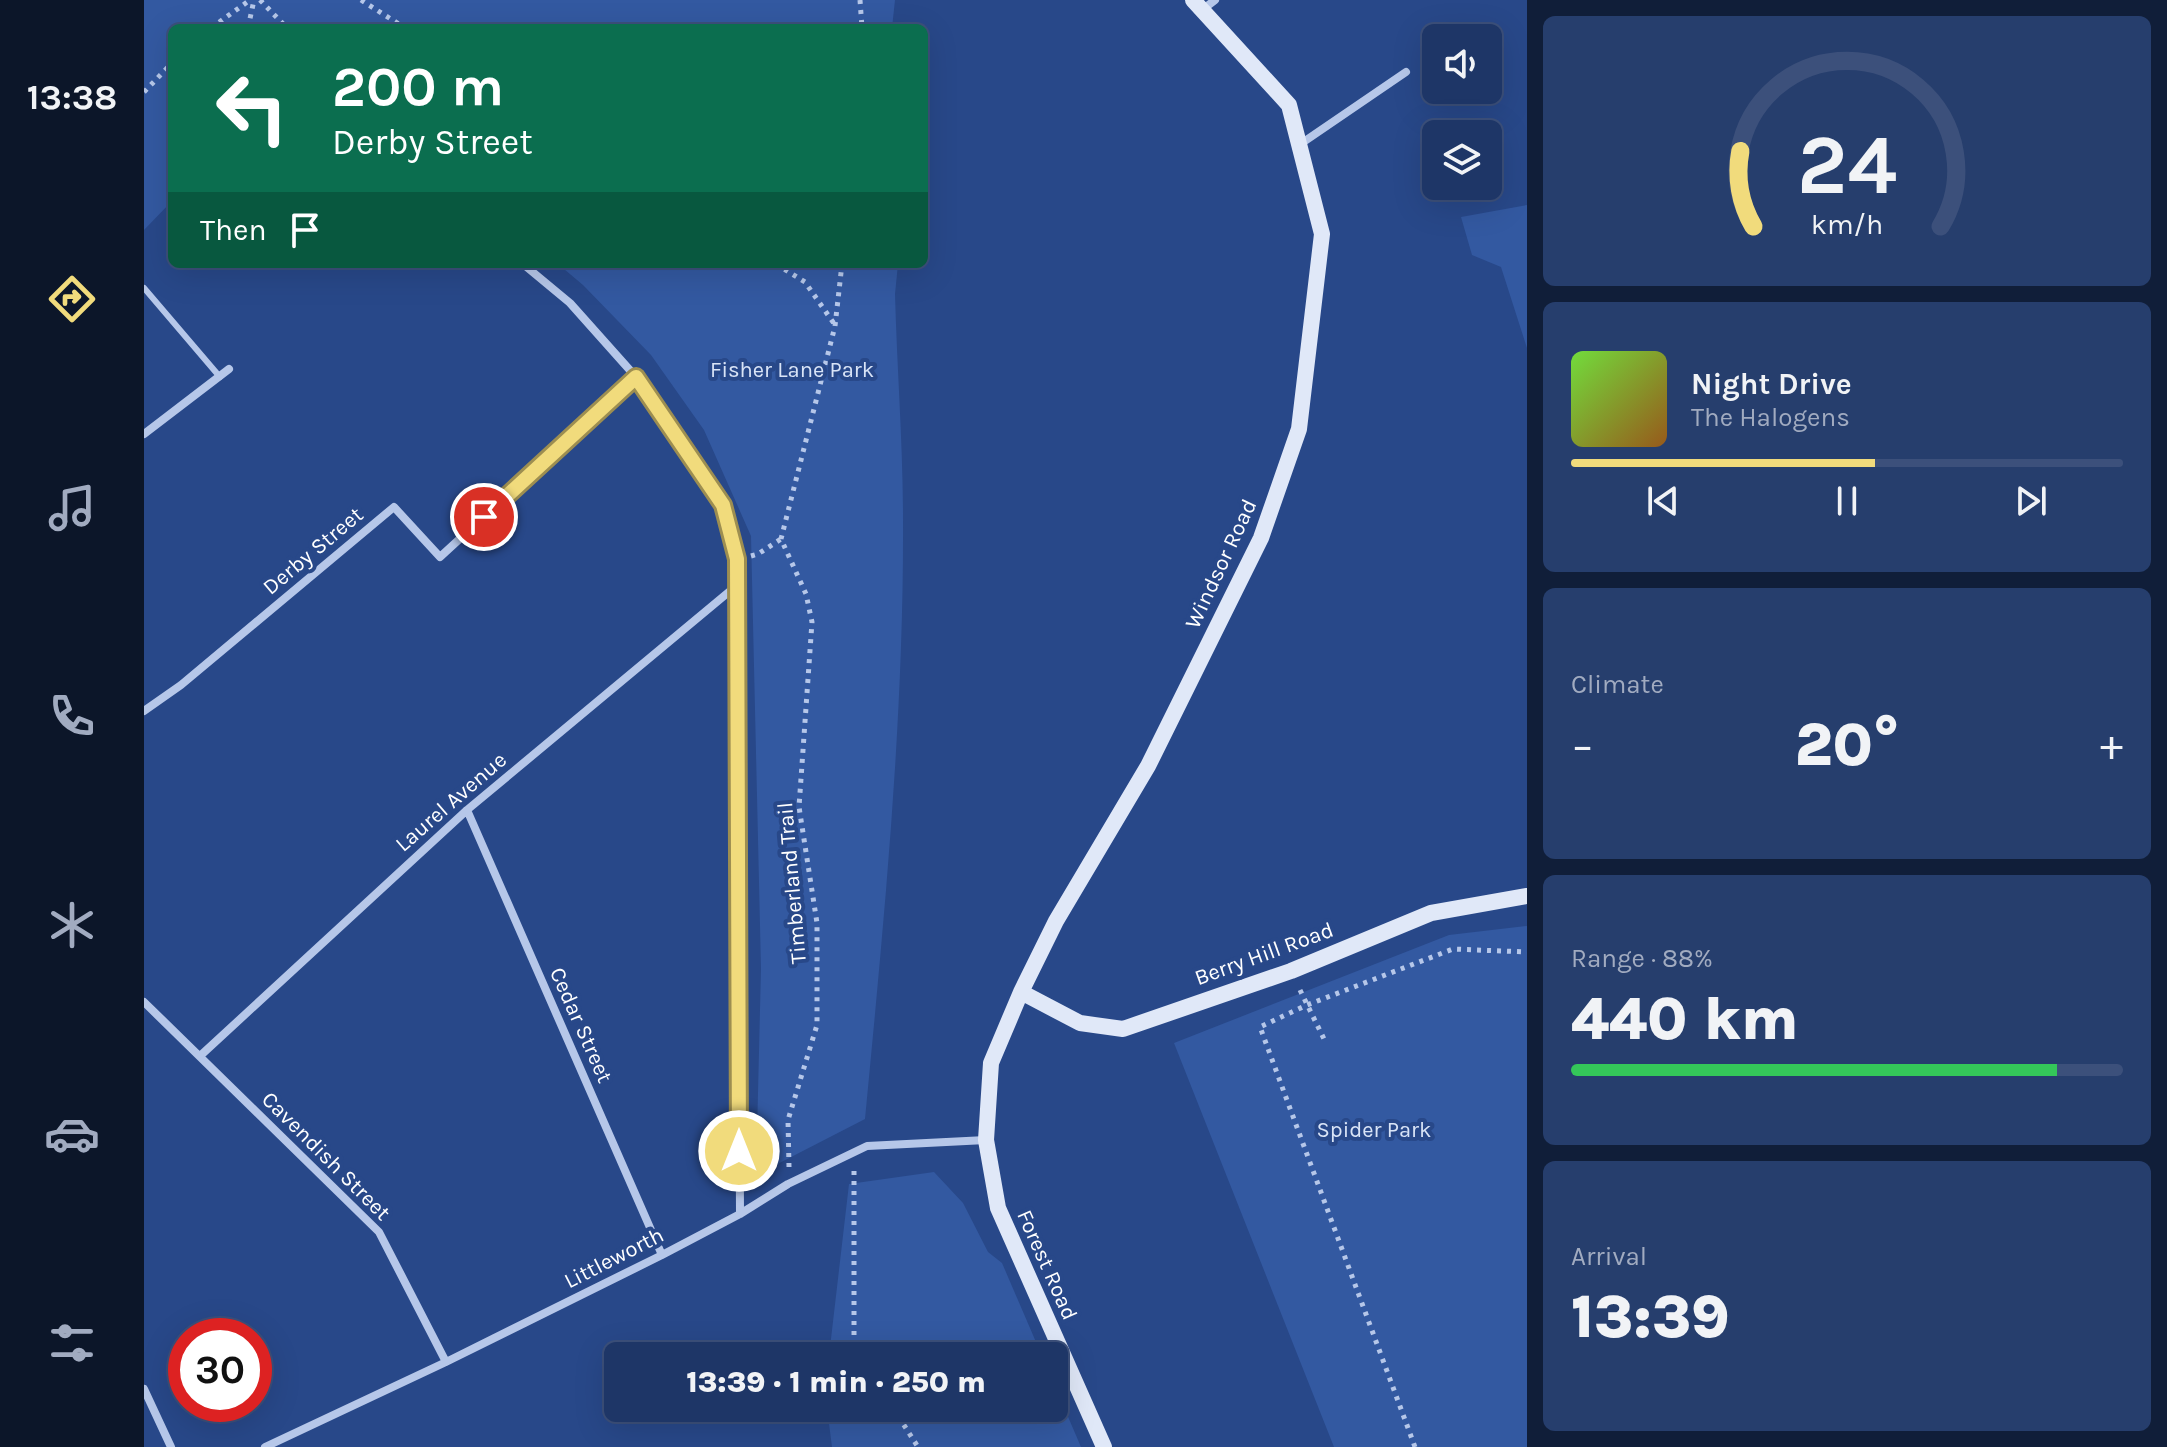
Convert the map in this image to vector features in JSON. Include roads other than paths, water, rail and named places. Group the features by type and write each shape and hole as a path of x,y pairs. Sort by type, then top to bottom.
{"main road":[{"name":"Windsor Road","path":"986,1140 991,1063 1021,992 1056,921 1148,766 1261,538 1299,429 1322,234 1289,105 1203,3"},
{"name":"Berry Hill Road","path":"1021,992 1080,1023 1123,1029 1291,971 1431,913 1527,896"},
{"name":"Forest Road","path":"986,1140 998,1208 1104,1447"}],"street":[{"path":"1299,145 1406,72"},
{"path":"528,268 570,303 636,377 723,505 737,559 740,1214"},
{"path":"144,434 229,369"},
{"name":"Derby Street","path":"144,711 181,685 394,507 440,557 636,377"},
{"name":"Laurel Avenue","path":"200,1056 467,810 736,586"},
{"name":"Cedar Street","path":"467,810 662,1255"},
{"name":"Cavendish Street","path":"144,1002 379,1232 446,1362"},
{"name":"Littleworth","path":"265,1447 662,1255 740,1214 788,1184 867,1146 986,1140"},
{"path":"144,1389 171,1447"}],"lane":[{"path":"144,288 220,377"}],"park label":[{"name":"Fisher Lane Park","path":"792,370"},
{"name":"Spider Park","path":"1374,1130"}]}
